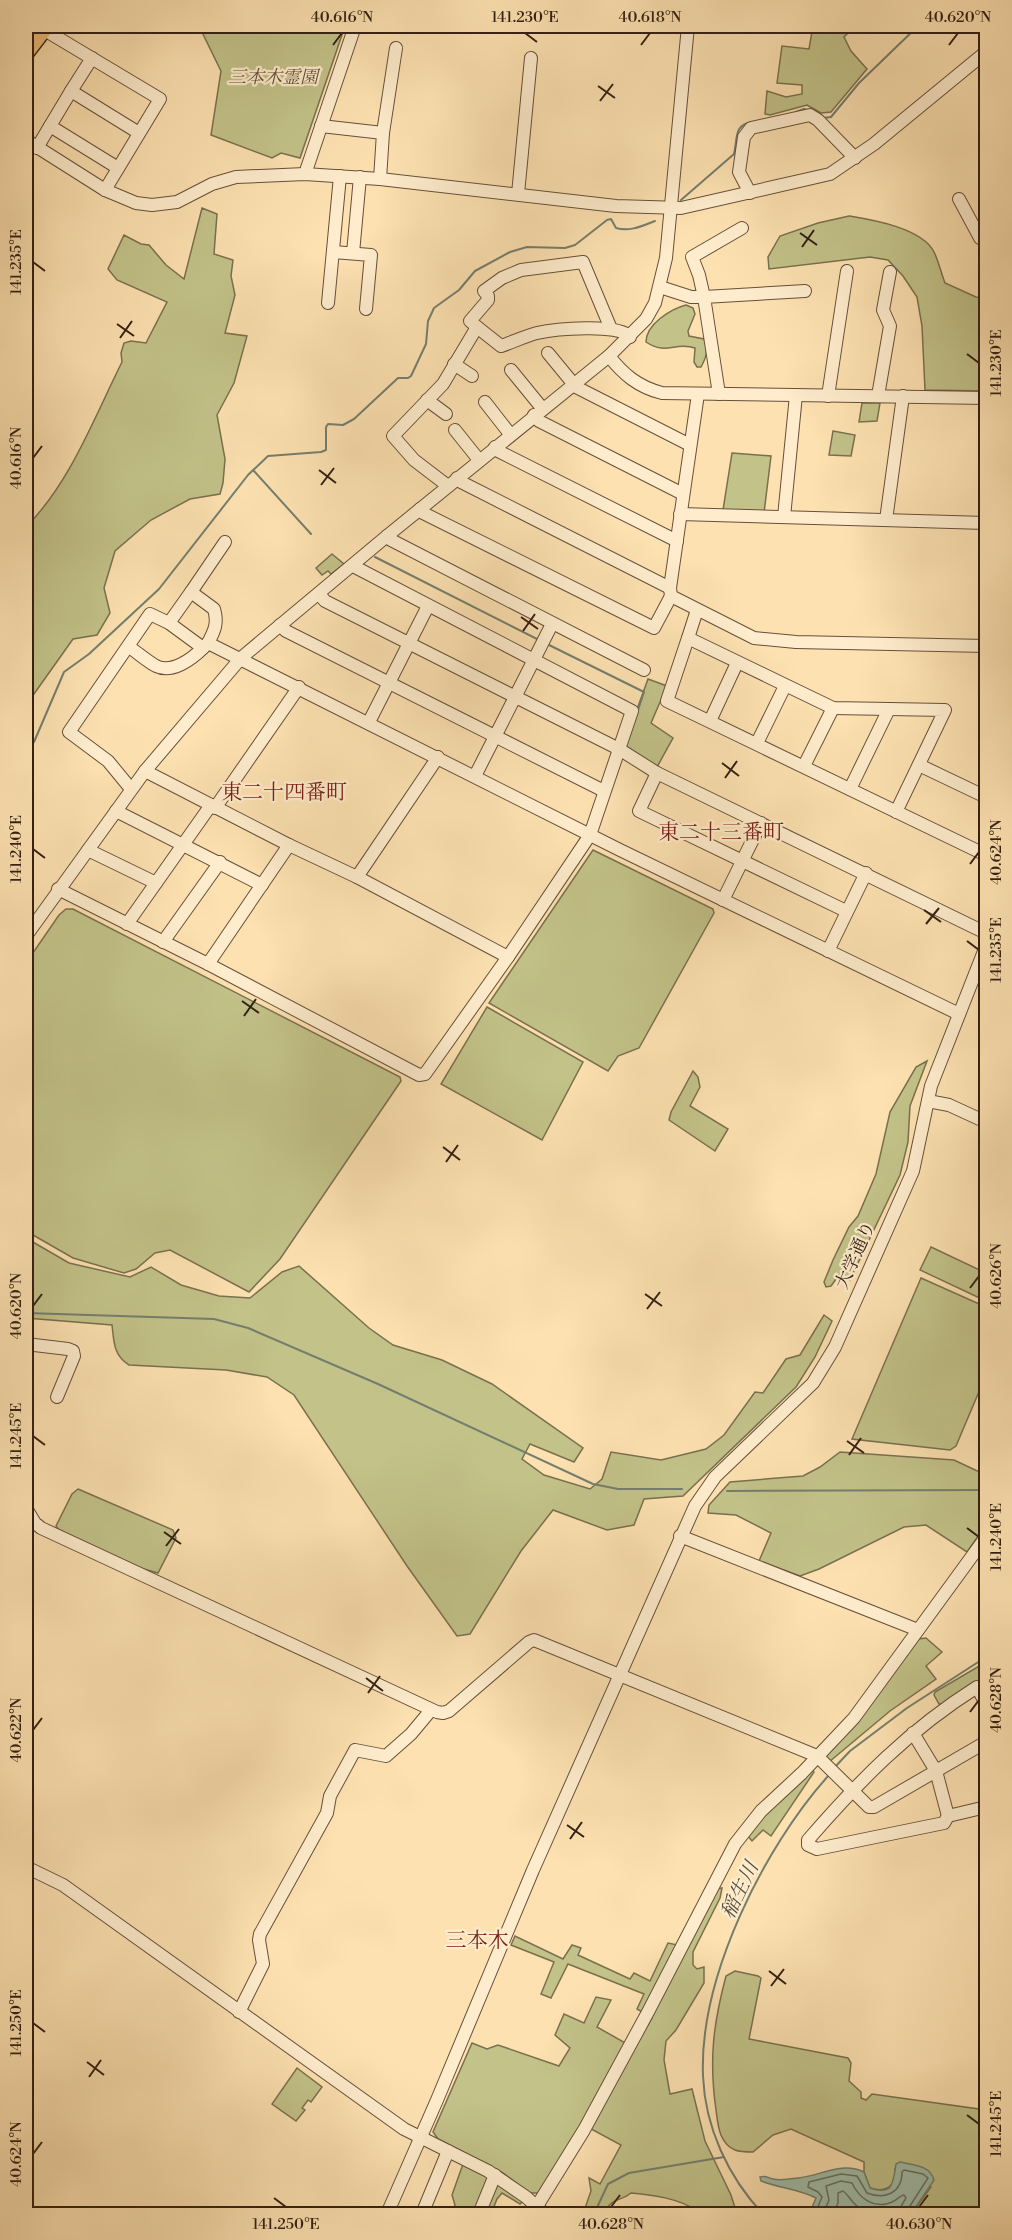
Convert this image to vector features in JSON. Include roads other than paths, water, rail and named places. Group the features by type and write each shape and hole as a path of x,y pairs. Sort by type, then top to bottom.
{"highway":[{"path":"26,52 45,27"}],"street":[{"path":"305,174 355,26"},
{"path":"26,936 131,789 241,658 510,434 609,356 630,337 652,310 666,258 688,26"},
{"path":"45,27 160,99 105,190"},
{"path":"380,179 383,133 396,48"},
{"path":"26,140 105,190 136,203 168,205 222,180 236,177 305,174 380,179 616,206 681,208 830,174 855,158 987,52"},
{"path":"37,148 92,58"},
{"path":"518,194 531,58"},
{"path":"71,91 139,133"},
{"path":"750,193 740,172 744,137 751,128 810,115 818,120 855,158"},
{"path":"50,126 118,168"},
{"path":"321,126 383,133"},
{"path":"328,303 340,176"},
{"path":"353,253 360,177"},
{"path":"959,199 980,238 987,242"},
{"path":"719,394 704,297 692,257 742,228"},
{"path":"333,252 371,255 366,309"},
{"path":"611,329 583,262 521,270 502,278 484,291 488,300 470,321 501,346 555,330 623,330 630,337"},
{"path":"828,396 847,271"},
{"path":"878,396 890,326 883,310 890,272"},
{"path":"660,287 691,297 805,291"},
{"path":"477,327 442,384 393,436 414,460 453,482 461,482 671,592 697,610 754,638 796,642 987,646"},
{"path":"548,353 573,383 690,446"},
{"path":"609,356 629,378 640,386 662,393 987,398"},
{"path":"454,364 472,376"},
{"path":"511,370 538,412 539,422 683,494"},
{"path":"420,509 423,513 654,628 671,592 698,394"},
{"path":"784,516 796,395"},
{"path":"886,520 903,396"},
{"path":"427,400 446,414"},
{"path":"484,402 510,434"},
{"path":"455,430 479,460"},
{"path":"495,447 498,451 677,541"},
{"path":"680,514 987,523"},
{"path":"387,536 644,670"},
{"path":"169,623 225,542"},
{"path":"58,889 208,964 422,1076 590,835 632,711 353,566"},
{"path":"129,646 162,668 183,664 194,657 206,645 215,630 217,621 214,609 191,592"},
{"path":"319,594 325,601 619,749 657,772 987,933"},
{"path":"369,722 428,606"},
{"path":"697,610 668,701 987,855"},
{"path":"131,789 108,761 69,732 150,614 206,645 241,658 590,835 958,1014"},
{"path":"476,776 552,624"},
{"path":"280,625 286,631 604,791"},
{"path":"688,638 833,708 945,710 896,812"},
{"path":"710,721 737,663"},
{"path":"757,743 785,686"},
{"path":"127,924 299,687"},
{"path":"804,766 833,708"},
{"path":"850,789 889,709"},
{"path":"357,877 438,757"},
{"path":"919,765 987,797"},
{"path":"145,771 357,877 507,957"},
{"path":"657,772 639,811 846,911"},
{"path":"116,811 262,885"},
{"path":"723,900 761,823"},
{"path":"208,964 289,845"},
{"path":"88,849 156,883"},
{"path":"163,942 220,862"},
{"path":"828,951 866,873"},
{"name":"大学通り","path":"387,2214 619,1675 700,1497 716,1477 804,1393 822,1370 835,1347 914,1171 931,1086 987,946"},
{"path":"928,1101 949,1106 987,1122"},
{"path":"26,1344 73,1351 74,1356 57,1397"},
{"path":"26,1508 41,1528 431,1710 443,1713 449,1711 534,1640 817,1756 870,1807 874,1807 987,1742"},
{"path":"681,1536 918,1630"},
{"path":"26,1867 63,1885 404,2129 495,2175 537,2210 584,2130 648,2012 735,1844 761,1811 854,1718 987,1537"},
{"path":"913,1733 936,1771 948,1816 944,1823 812,1848 808,1840 881,1760 913,1733 950,1704 977,1687 987,1704"},
{"path":"239,2012 263,1964 260,1934 327,1813 330,1796 355,1750 386,1756 411,1734 431,1710"},
{"path":"948,1816 987,1807"},
{"path":"422,2214 448,2151"},
{"path":"479,2214 495,2175"}],"water":[{"path":"900,2162 929,2171 934,2180 911,2214 809,2214 816,2198 761,2181 760,2177 789,2179 848,2168 864,2172 870,2188 884,2190 891,2186 896,2164"}],"waterway":[{"path":"823,118 831,117 859,83 918,26"},
{"path":"796,112 804,109 810,111"},
{"path":"681,200 734,154 739,129 752,122"},
{"path":"26,752 34,742 64,672 89,654 159,589 248,475 268,456 326,450 328,424 343,425 354,419 398,378 411,376 426,344 428,321 434,308 459,290 475,271 510,252 527,247 565,248 575,245 607,220 611,219 616,228 626,229 655,221"},
{"path":"253,470 311,534"},
{"path":"375,557 539,640"},
{"path":"547,644 644,692 638,710"},
{"path":"26,1313 214,1319 248,1328 378,1384 593,1484 618,1489 682,1489"},
{"path":"727,1491 986,1490"},
{"name":"稲生川","path":"834,1768 850,1751 907,1708 986,1657"},
{"name":"稲生川","path":"763,2214 750,2200 729,2168 708,2114 703,2076 705,2038 712,1997 724,1956 740,1915 781,1838 829,1775"},
{"path":"594,2214 608,2184 629,2173 724,2157"}],"district":[{"name":"東二十四番町","path":"284,792"},
{"name":"東二十三番町","path":"721,832"},
{"name":"三本木","path":"477,1940"}],"park label":[{"name":"三本木霊園","path":"273,77"}]}
